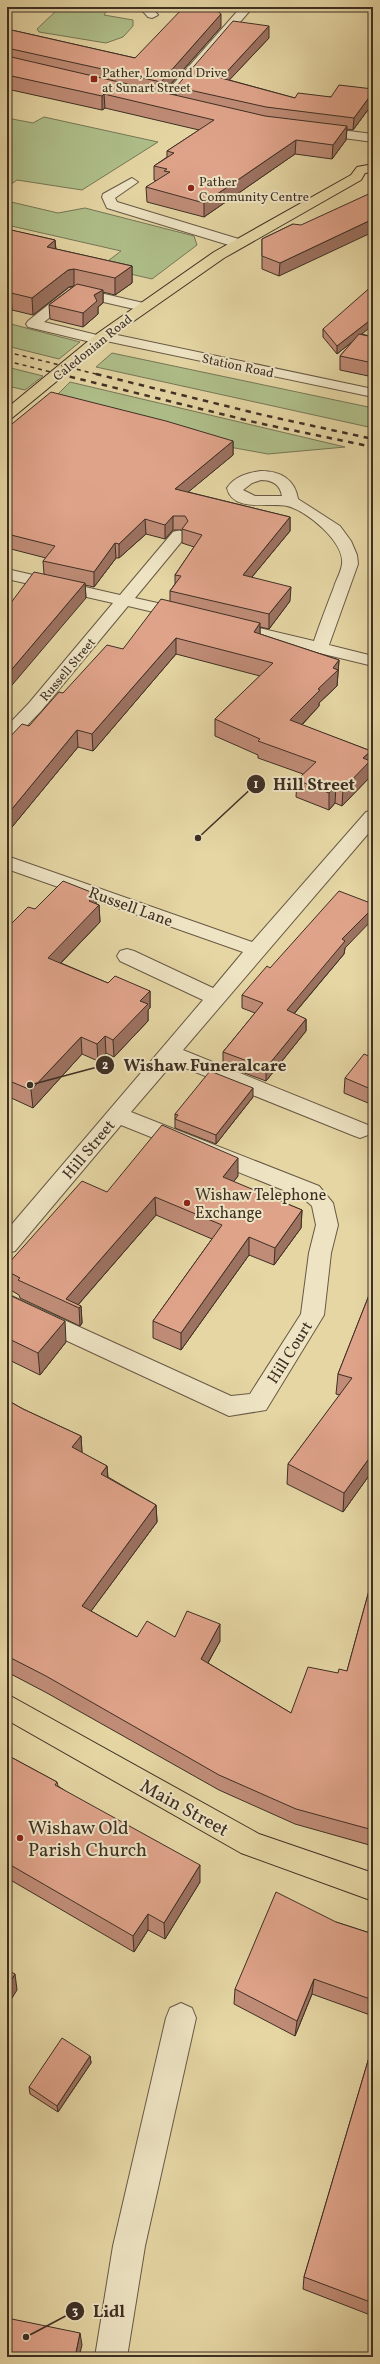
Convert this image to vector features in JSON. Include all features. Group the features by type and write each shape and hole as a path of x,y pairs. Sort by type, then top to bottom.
{"main road":[{"name":"Caledonian Road","path":"7,415 101,338 142,307 237,244 367,171"},
{"name":"Caledonian Road","path":"180,282 354,194"},
{"name":"Main Street","path":"7,1706 251,1844 373,1887"}],"street":[{"path":"166,100 247,7"},
{"path":"151,97 181,104"},
{"path":"305,129 373,138"},
{"path":"132,182 108,197 112,205 237,244"},
{"name":"Station Road","path":"142,307 74,291 33,324 373,393"},
{"path":"291,502 326,522 342,536 350,551 350,564 320,648"},
{"name":"Russell Street","path":"7,736 36,706 178,535"},
{"path":"7,574 205,619 373,661"},
{"name":"Hill Street","path":"7,1245 256,950 373,816"},
{"name":"Russell Lane","path":"7,862 256,950"},
{"path":"127,956 216,998"},
{"path":"169,1053 360,1130"},
{"name":"Hill Court","path":"7,1304 228,1406 257,1403 312,1315 320,1253 327,1224 322,1203 310,1192 118,1115"},
{"path":"111,2357 129,2246 181,2018"}],"green space":[{"path":"60,7 109,7 104,15 133,20 133,26 123,37 106,43 39,32 37,29"},
{"path":"44,117 158,142 82,190 17,180 7,187 7,118 33,123"},
{"path":"7,201 58,213 85,208 194,236 197,245 152,279 100,267 121,251 7,225"},
{"path":"7,323 80,342 59,359 7,346"},
{"path":"112,353 373,408 373,428 96,367"},
{"path":"7,367 43,376 25,390 7,386"},
{"path":"70,382 345,447 268,454 196,441 55,397"}],"building":[{"path":"184,7 213,7 221,14 161,82 7,48 7,29 135,58"},
{"path":"233,21 269,26 221,78 295,98 298,93 331,97 339,85 373,89 373,92 354,118 266,107 176,87"},
{"path":"7,56 265,116 347,126 333,145 296,140 204,203 146,187 170,172 164,171 167,169 154,166 174,153 167,151 214,120 104,94 102,96 7,75"},
{"path":"373,192 373,219 280,263 262,256 262,239 293,224 301,225"},
{"path":"7,229 55,240 47,247 132,266 115,278 74,269 68,270 32,298 11,293 7,297"},
{"path":"77,284 103,290 94,295 97,301 83,313 49,305"},
{"path":"373,285 373,318 337,346 323,329"},
{"path":"359,334 373,337 373,363 340,356"},
{"path":"51,392 166,421 233,441 175,489 290,517 243,575 291,587 269,614 170,591 181,576 175,575 202,535 182,529 188,521 185,516 173,516 165,525 145,519 119,544 115,543 94,572 43,561 55,546 7,534 7,428"},
{"path":"34,572 85,583 7,675 7,608"},
{"path":"161,599 260,623 254,632 339,660 333,668 338,670 318,689 320,690 290,720 371,751 363,758 370,761 343,789 336,786 329,793 297,780 316,762 258,741 260,739 215,719 273,663 176,638 92,734 77,730 7,815 7,740 22,724 29,726 59,692 63,693 107,645 123,649"},
{"path":"63,881 96,894 89,901 99,905 48,958 108,983 115,976 150,991 140,1001 148,1004 113,1040 105,1036 97,1044 81,1037 31,1090 7,1080 7,928 28,907 35,909"},
{"path":"339,891 373,904 373,908 342,939 345,941 287,1010 306,1019 266,1068 223,1052 263,1003 242,995 267,966 270,968"},
{"path":"364,1054 373,1058 373,1090 345,1078"},
{"path":"210,1071 253,1088 216,1135 175,1119 178,1115 175,1114"},
{"path":"162,1125 238,1158 223,1177 302,1210 275,1248 249,1237 181,1333 153,1321 222,1225 155,1197 66,1299 81,1306 79,1308 18,1280 20,1278 7,1271 7,1265 82,1181 107,1192"},
{"path":"373,1285 373,1453 344,1493 288,1464 352,1378 338,1374"},
{"path":"7,1294 65,1321 38,1353 7,1338"},
{"path":"7,1400 81,1436 72,1447 107,1466 101,1474 156,1505 82,1606 137,1637 147,1621 175,1637 187,1611 220,1624 201,1659 291,1713 308,1667 338,1673 339,1669 347,1671 373,1576 373,1830 296,1809 219,1775 46,1676 7,1656"},
{"path":"7,1755 57,1782 55,1785 200,1865 164,1923 148,1914 133,1936 7,1863"},
{"path":"276,1892 336,1922 373,1934 373,2000 314,1979 297,2021 235,1989"},
{"path":"7,1970 15,1974 7,1987"},
{"path":"62,2038 90,2056 57,2106 29,2087"},
{"path":"373,2044 373,2303 304,2277"},
{"path":"7,2318 80,2333 75,2357 7,2357"}],"railway":[{"path":"7,352 100,375"},
{"path":"7,361 59,374"},
{"path":"59,374 258,423 373,447"},
{"path":"59,374 63,375"},
{"path":"96,374 263,415 373,439"}],"place":[{"name":"Pather, Lomond Drive at Sunart Street","path":"94,79"},
{"name":"Pather Community Centre","path":"191,188"},
{"name":"Hill Street","path":"198,838"},
{"name":"Wishaw Funeralcare","path":"30,1085"},
{"name":"Wishaw Telephone Exchange","path":"187,1203"},
{"name":"Wishaw Old Parish Church","path":"20,1838"},
{"name":"Lidl","path":"26,2337"}]}
